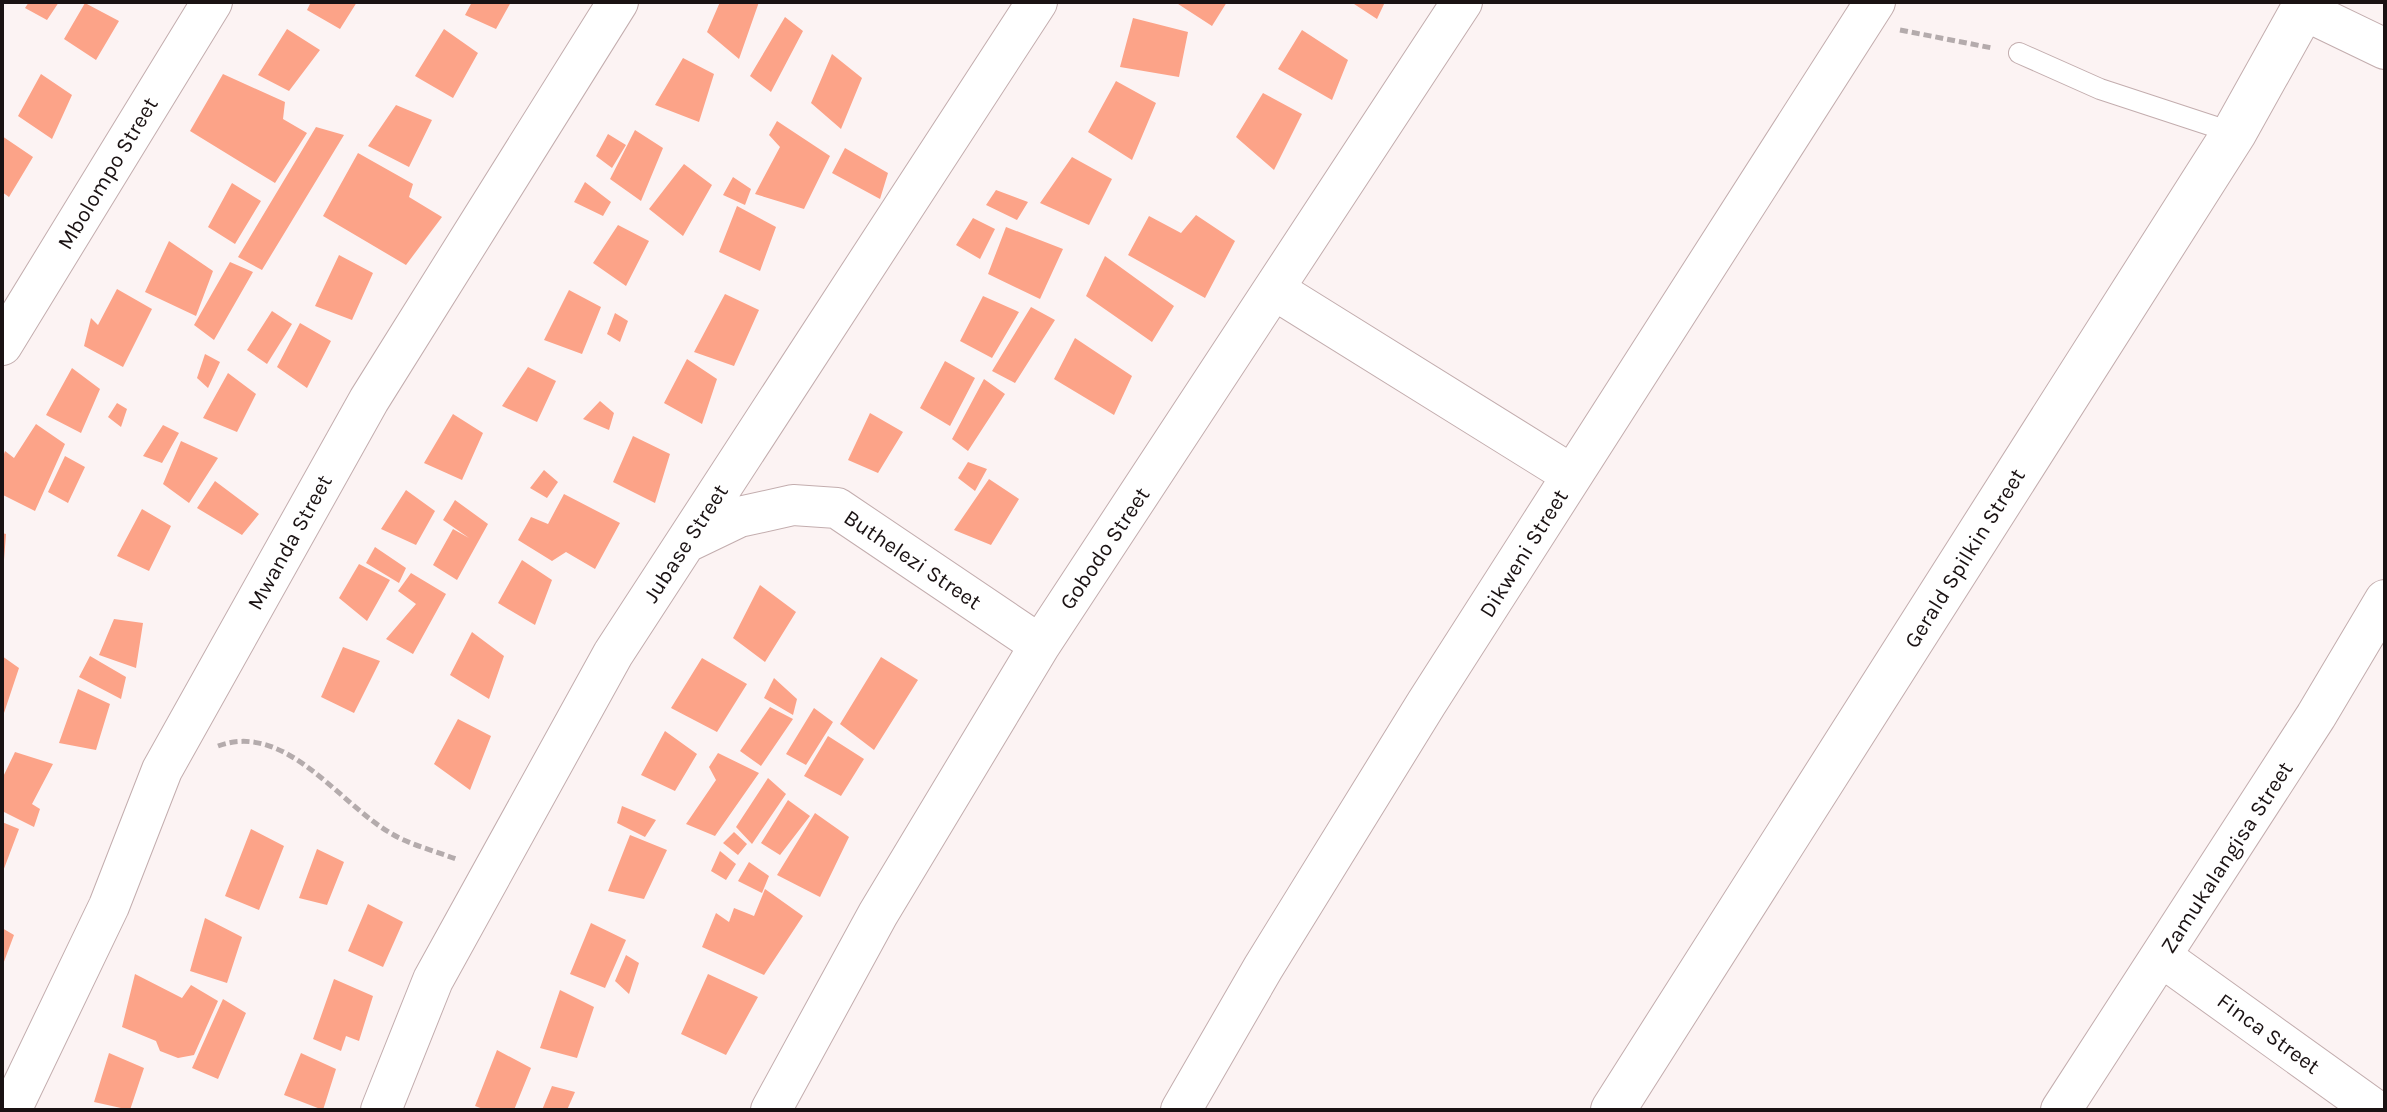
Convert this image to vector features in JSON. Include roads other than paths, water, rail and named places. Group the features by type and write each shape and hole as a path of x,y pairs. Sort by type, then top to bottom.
{"street":[{"name":"Mbolompo Street","path":"2,345 212,2"},
{"name":"Mwanda Street","path":"11,1110 109,906 162,770 369,400 618,2"},
{"name":"Jubase Street","path":"381,1110 433,980 613,654 1037,2"},
{"name":"Gobodo Street","path":"771,1110 878,914 1040,645 1462,2"},
{"path":"2306,6 2385,49"},
{"name":"Gerald Spilkin Street","path":"1613,1110 2234,133 2306,6"},
{"name":"Dikweni Street","path":"1181,1110 1263,968 1572,475 1869,12"},
{"path":"1275,290 1572,475"},
{"name":"Buthelezi Street","path":"687,542 739,517 793,505 837,508 1040,645"},
{"name":"Zamukalangisa Street","path":"2061,1110 2316,716 2385,600"},
{"name":"Finca Street","path":"2162,957 2375,1110"}],"lane":[{"path":"2019,53 2100,89 2234,133"}]}
